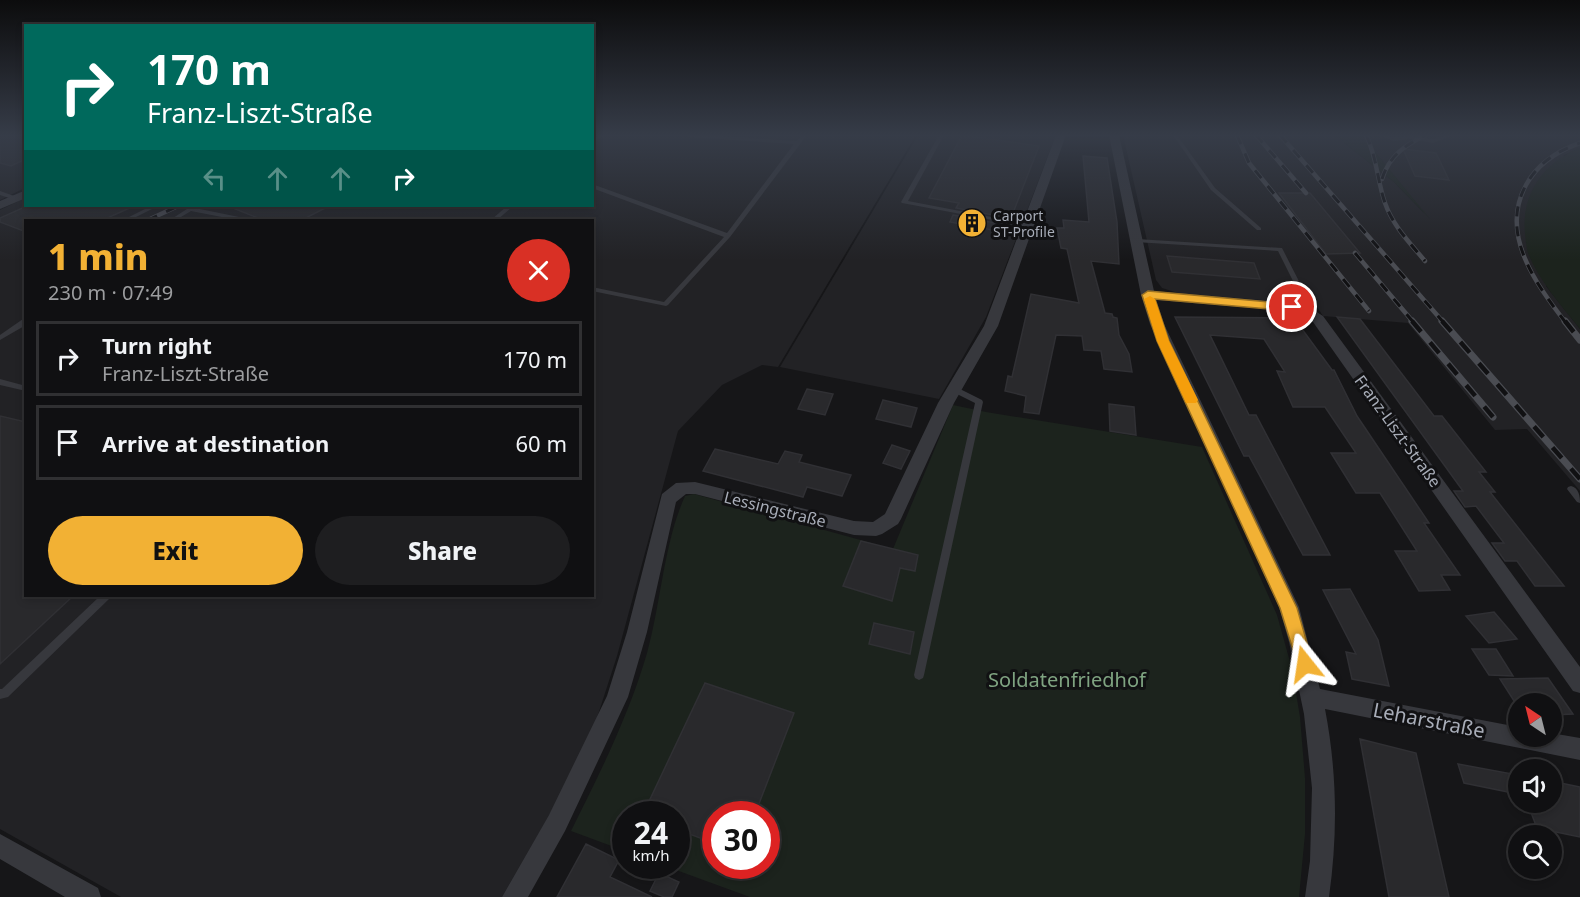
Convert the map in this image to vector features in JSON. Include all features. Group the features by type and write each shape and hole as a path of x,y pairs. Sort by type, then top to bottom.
{"street":[{"name":"Lessingstraße","path":"514,897 557,823 617,697 637,632 668,499 682,488 695,488 854,528 868,529 885,525 892,519 954,389 991,326 1046,177"},
{"path":"1123,177 1148,295 1163,341 1288,608 1312,697 1322,767 1323,867 1317,897"},
{"path":"0,205 20,195"},
{"name":"Franz-Liszt-Straße","path":"1148,295 1292,307 1304,310 1318,319 1580,684"},
{"name":"Leharstraße","path":"1312,697 1580,749"},
{"path":"0,846 89,897"}],"lane":[{"path":"594,289 666,304 728,236 773,177"},
{"path":"918,177 904,202 1007,222"},
{"path":"1204,177 1213,189 1259,228"},
{"path":"594,187 728,236"},
{"path":"0,193 20,195"},
{"path":"128,219 153,207"},
{"path":"495,219 509,207"},
{"path":"175,219 190,209 239,219"},
{"path":"1137,241 1280,249 1302,293"},
{"path":"0,338 24,322"},
{"path":"0,382 24,388"},
{"path":"918,675 979,402 954,389"},
{"path":"1571,489 1580,500"},
{"path":"0,694 4,694 105,597"}],"shaded area":[{"path":"0,177 24,177 24,188 0,200"},
{"path":"594,177 891,177 778,367 762,365 722,385 678,431 617,656 595,724 558,800 502,897 121,897 0,829 0,210 24,198 24,207 594,207"},
{"path":"893,177 1040,177 986,317 939,399 780,367"},
{"path":"1133,177 1387,177 1424,213 1395,177 1561,177 1546,286 1580,329 1580,491 1527,429 1495,430 1408,323 1323,316 1315,304 1181,294 1162,288 1156,280"}],"green space":[{"path":"1387,177 1395,177 1430,219"},
{"path":"1541,177 1580,177 1580,329 1551,293 1528,253 1525,219 1531,193"},
{"name":"Soldatenfriedhof","path":"953,405 1202,447 1277,615 1292,669 1300,717 1305,778 1305,834 1299,897 750,897 690,875 690,801 612,801 612,846 571,831 632,699 652,634 672,533 685,496 694,494 893,549"}],"building":[{"path":"940,177 1027,177 1013,213 1000,211 998,216 956,208 959,203 929,198"},
{"path":"1085,177 1110,177 1117,222 1119,264 1091,261 1105,313 1117,318 1119,335 1129,354 1132,372 1104,369 1101,351 1084,350 1082,336 1056,335 1039,414 1024,412 1026,396 1005,391 1008,376 1012,377 1031,294 1079,303 1067,249 1061,248 1057,228 1064,228 1063,220 1089,222"},
{"path":"1422,177 1447,177 1449,180"},
{"path":"1279,193 1310,193 1360,253 1326,254"},
{"path":"25,207 132,207 105,219 24,219 24,231 0,222 0,218"},
{"path":"230,207 327,207 304,219 260,219"},
{"name":"Carport ST-Profile","path":"953,215 995,223 992,230 950,222"},
{"path":"1167,256 1254,263 1260,279 1172,272"},
{"path":"1175,317 1294,318 1334,370 1357,416 1429,523 1424,523 1460,575 1441,575 1450,590 1419,591 1395,551 1417,551 1380,493 1356,493 1331,453 1356,453 1325,407 1293,407 1277,371 1285,372 1264,339 1210,335 1249,415 1256,415 1330,555 1303,555 1249,456 1244,456"},
{"path":"1337,317 1360,319 1434,416 1442,416 1486,472 1479,472 1495,492 1490,492 1564,586 1535,586 1517,561 1505,561 1492,543 1504,543 1476,506 1465,507 1454,491 1463,491"},
{"path":"807,389 833,394 825,415 798,409"},
{"path":"883,400 917,408 911,427 876,419"},
{"path":"1109,404 1134,407 1136,435 1110,431"},
{"path":"0,416 24,422 24,597 72,597 0,664"},
{"path":"892,445 910,451 901,469 883,463"},
{"path":"715,449 778,464 785,451 802,455 799,462 851,475 842,496 807,487 803,497 703,471"},
{"path":"861,541 918,555 915,571 900,568 892,601 843,586"},
{"path":"1350,589 1378,640 1389,686 1352,679 1346,652 1356,654 1323,590"},
{"path":"1494,612 1517,639 1489,643 1466,616"},
{"path":"874,623 914,632 910,654 869,644"},
{"path":"1472,649 1496,649 1513,676 1489,675"},
{"path":"1548,678 1558,693 1509,693 1500,679"},
{"path":"705,683 794,713 760,801 702,801 702,839 690,834 690,801 649,801"},
{"path":"1562,698 1573,714 1562,714"},
{"path":"1360,739 1416,753 1449,897 1389,897"},
{"path":"1458,764 1508,773 1508,792 1464,783"},
{"path":"1562,783 1580,787 1580,837 1562,833 1562,825 1536,825 1531,813 1562,813"},
{"path":"586,844 612,857 610,877 612,879 652,897 557,897"},
{"path":"656,879 672,879 679,882 672,897 664,897 650,891"}],"railway":[{"path":"1260,177 1369,311"},
{"path":"1292,177 1306,193"},
{"path":"1317,177 1444,323"},
{"path":"1378,177 1388,211 1402,234 1425,261"},
{"path":"1531,177 1519,203 1517,222 1519,240 1533,275 1566,323"},
{"path":"150,219 176,207"},
{"path":"1355,253 1414,323"},
{"path":"1412,321 1493,417"},
{"path":"1442,321 1580,479"},
{"path":"1565,321 1580,340"}],"slow traffic":[{"path":"1150,299 1163,341 1191,400"}],"place":[{"name":"Carport ST-Profile","path":"972,223"}],"route":[{"path":"1292,307 1148,295 1163,341 1288,608 1305,664"}]}
